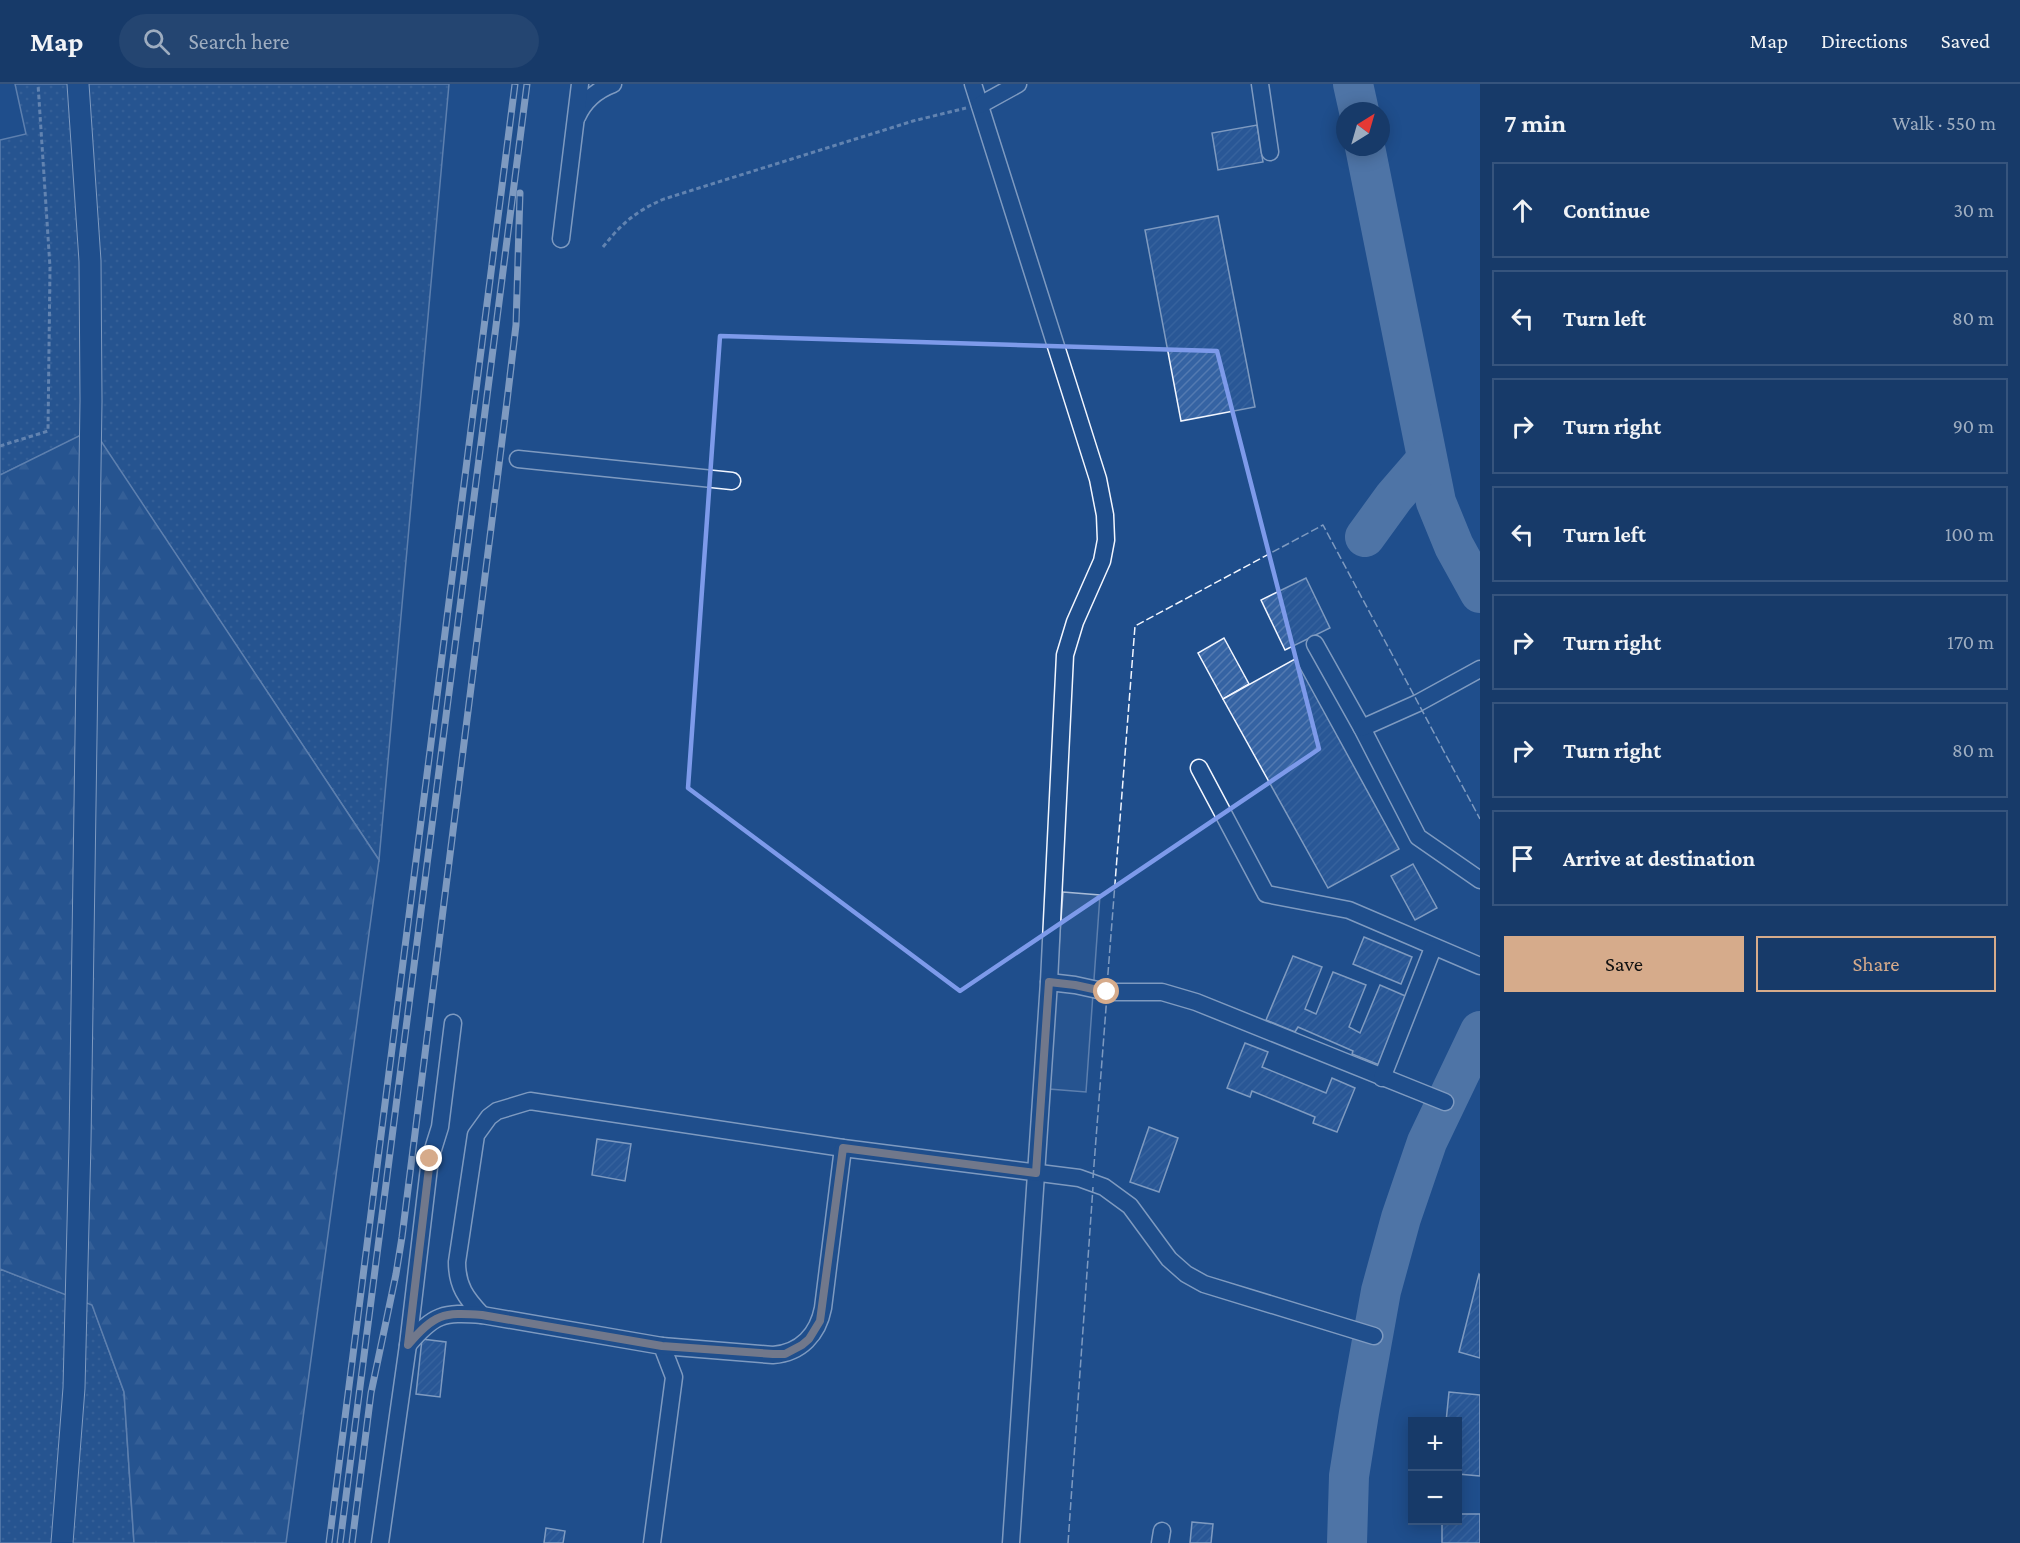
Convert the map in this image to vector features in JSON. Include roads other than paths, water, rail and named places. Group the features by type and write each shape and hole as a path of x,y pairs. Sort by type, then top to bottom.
{"main road":[{"path":"62,1543 74,1388 91,401 90,261 78,84"}],"lane":[{"path":"561,239 580,84"},
{"path":"575,122 581,107 594,95 613,84"},
{"path":"973,84 1098,479 1105,515 1106,540 1102,561 1075,622 1065,655 1049,982 1011,1543"},
{"path":"980,105 1018,84"},
{"path":"1260,84 1270,152"},
{"path":"518,459 732,481"},
{"path":"1315,644 1362,728 1418,837 1480,880"},
{"path":"1362,728 1418,703 1480,669"},
{"path":"1199,768 1266,894 1348,910 1480,966"},
{"path":"1382,1078 1433,948"},
{"path":"1049,982 1107,992 1162,992 1196,1002 1445,1102"},
{"path":"380,1543 408,1345 430,1159 440,1127 453,1023"},
{"path":"482,1315 465,1296 457,1276 457,1262 476,1135 484,1122 497,1111 530,1101 843,1148 1086,1180 1104,1187 1130,1206 1169,1259 1185,1274 1204,1284 1374,1336"},
{"path":"408,1345 424,1325 445,1314 458,1313 482,1315 662,1346 773,1354 791,1352 809,1339 820,1321 843,1148"},
{"path":"652,1543 674,1377 662,1346"}],"railway":[{"path":"329,1543 515,84"},
{"path":"340,1543 527,84"},
{"path":"352,1543 371,1393 402,1237 507,401 516,325 520,193"}]}
